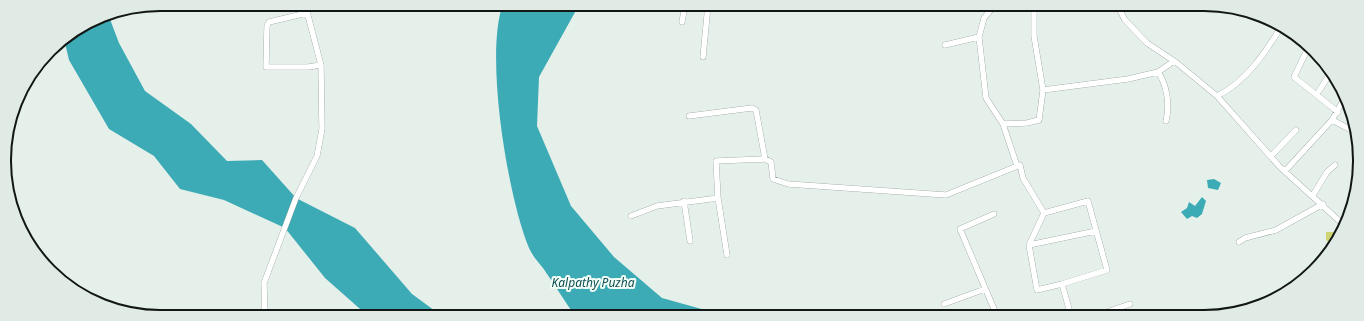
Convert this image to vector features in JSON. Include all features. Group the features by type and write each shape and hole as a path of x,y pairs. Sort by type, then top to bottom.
{"street":[{"path":"682,22 684,11"},
{"path":"703,57 707,11"},
{"path":"990,11 984,18 979,38 986,98 1003,124 1017,166 1020,165 1023,178 1044,213"},
{"path":"1003,124 1027,123 1039,120 1043,90 1034,36 1034,11"},
{"path":"1120,11 1125,20 1147,43 1174,61 1217,96 1284,170 1340,221"},
{"path":"265,310 264,283 296,198 317,156 322,129 321,65 307,13 269,22 267,26 266,67 308,67 321,65"},
{"path":"1217,96 1226,92 1258,62 1278,31"},
{"path":"945,45 979,38"},
{"path":"1306,52 1294,77 1338,112"},
{"path":"1043,90 1128,79 1158,72 1174,61"},
{"path":"1158,72 1164,80 1165,85 1169,110 1166,121"},
{"path":"1319,91 1328,77"},
{"path":"1284,170 1332,120 1342,103"},
{"path":"689,116 752,108 756,110 765,159"},
{"path":"1332,120 1350,129"},
{"path":"1271,156 1296,130"},
{"path":"727,255 718,198 716,161 765,159 771,162 773,180 788,184 946,195 1017,166"},
{"path":"1313,195 1327,172 1335,165"},
{"path":"631,216 657,206 684,201 718,198"},
{"path":"684,201 690,241"},
{"path":"1088,201 1096,231 1107,270 1037,290 1029,245 1044,213 1088,201"},
{"path":"1239,242 1245,238 1276,230 1323,204"},
{"path":"994,214 960,229 994,310"},
{"path":"1029,245 1096,231"},
{"path":"1062,284 1069,310"},
{"path":"944,304 985,289"},
{"path":"1112,310 1130,304"}],"green space":[{"path":"1326,232 1335,232 1329,243 1326,239"}],"water":[{"name":"Kalpathy Puzha","path":"501,11 576,11 539,77 537,126 571,206 614,257 662,298 705,310 571,310 530,251 513,196 501,126 497,90 496,57 498,27"},
{"path":"110,20 119,43 145,91 191,124 227,161 262,160 296,198 355,228 412,294 434,310 361,310 325,278 285,228 224,200 180,189 154,156 109,129 69,60 65,45 94,26"},
{"path":"1214,179 1221,183 1218,190 1208,188 1207,180"},
{"path":"1202,197 1206,201 1202,214 1197,218 1192,216 1187,219 1181,212 1187,208 1189,202 1195,206"}]}
